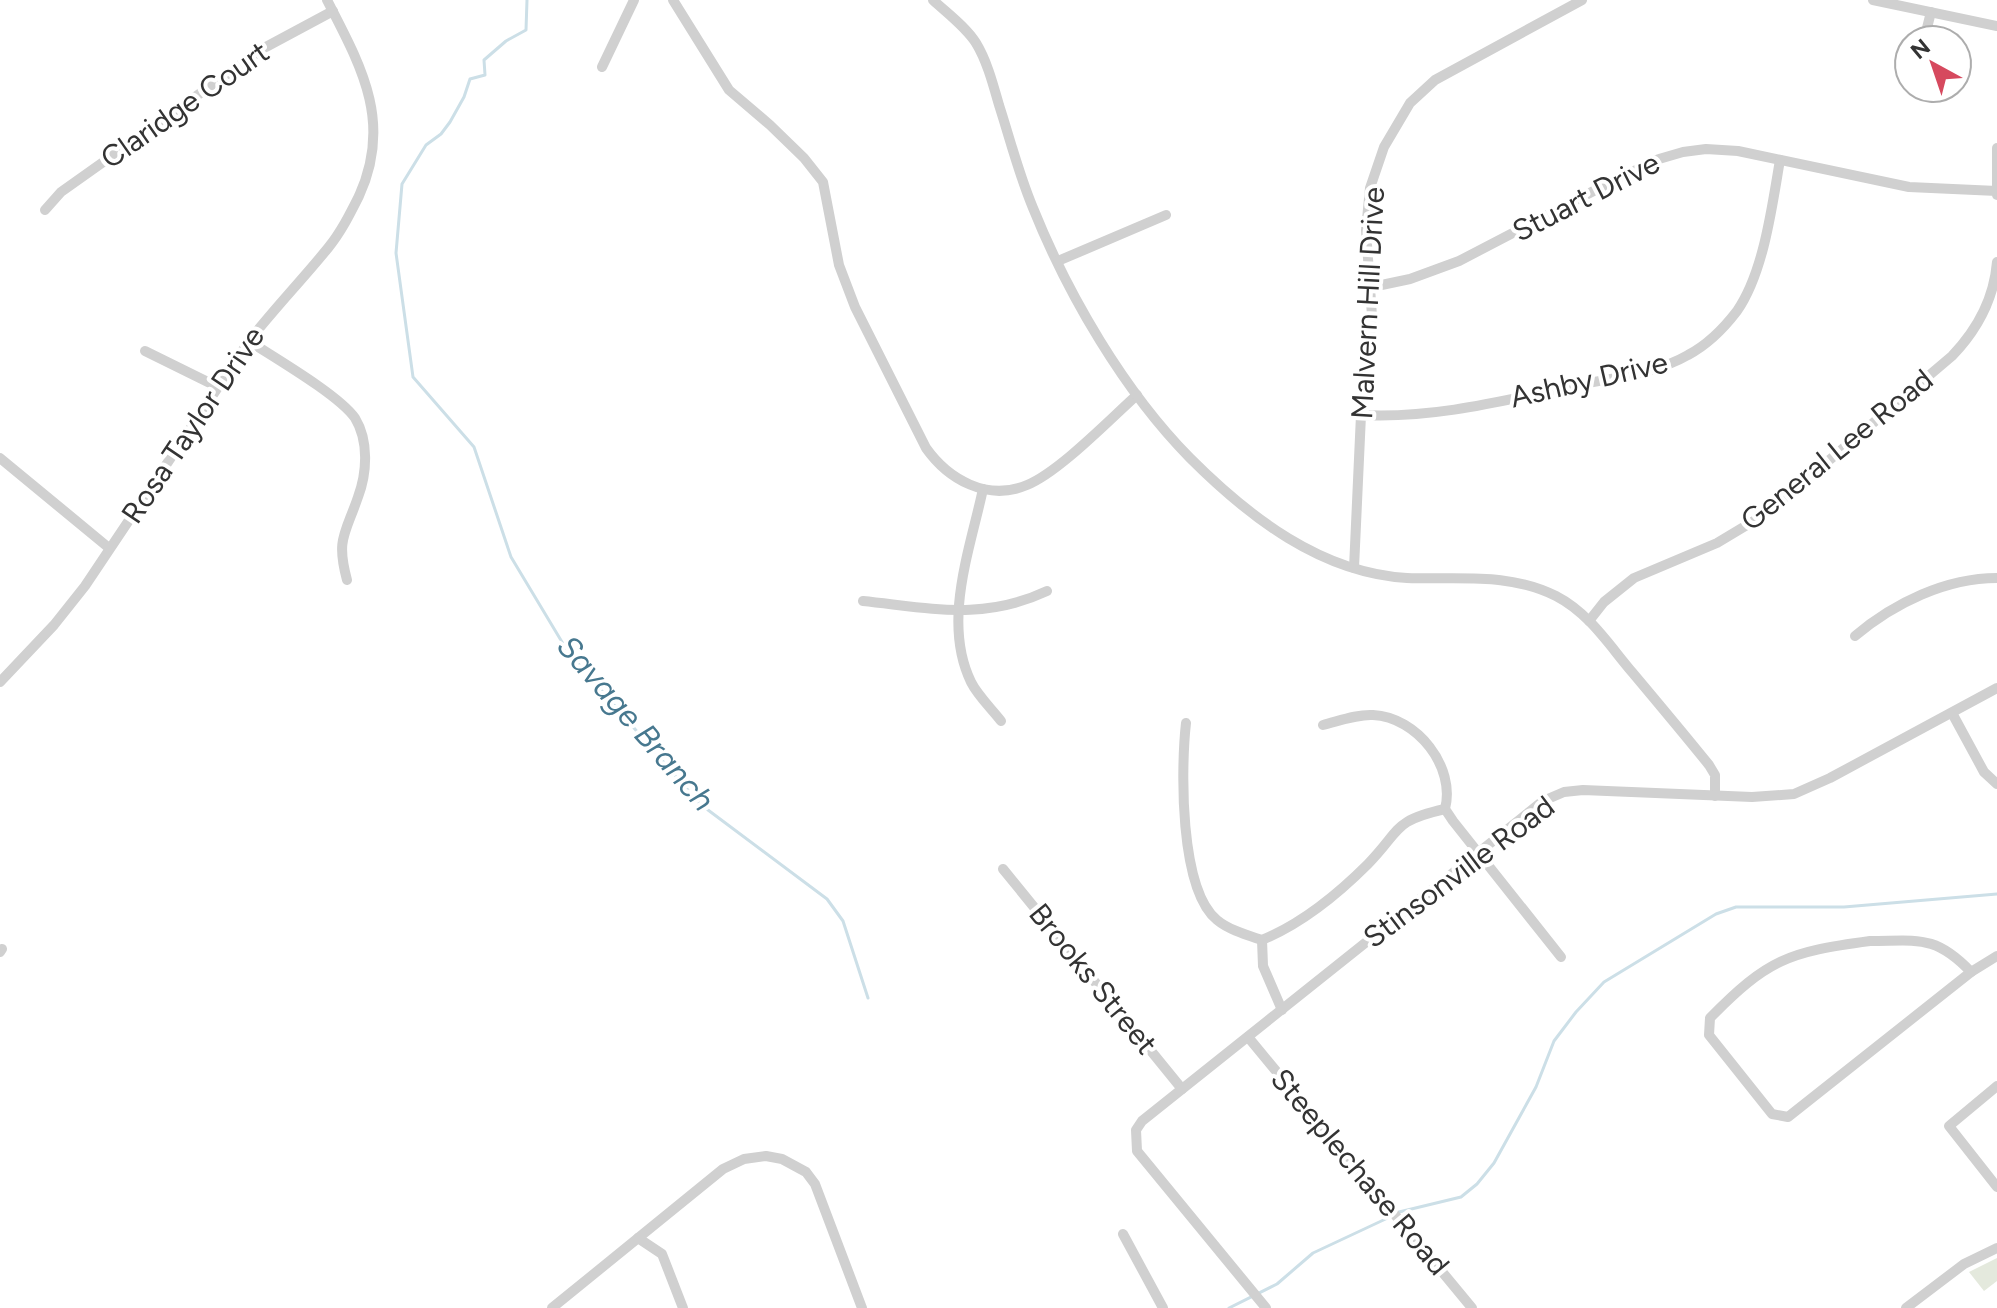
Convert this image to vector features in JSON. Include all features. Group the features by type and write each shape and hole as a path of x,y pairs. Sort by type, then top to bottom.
{"street":[{"path":"602,67 634,0"},
{"path":"673,0 729,90 793,147 823,182 831,232 855,307 926,448 938,465 952,476 983,489 1010,490 1027,485 1067,456 1137,395"},
{"path":"933,0 975,41 986,63 1029,197 1058,261 1100,339 1137,395 1188,456 1252,515 1306,549 1354,568 1404,578 1471,576 1519,582 1578,609 1709,765 1715,779 1715,796"},
{"name":"Malvern Hill Drive","path":"1354,568 1361,415 1372,316 1366,230 1370,188 1384,147 1410,103 1435,80 1582,0"},
{"path":"1873,0 1997,26"},
{"name":"Rosa Taylor Drive","path":"0,682 54,625 85,586 249,341 275,306 336,237 353,208 371,160 375,139 370,98 355,53 330,5"},
{"name":"Claridge Court","path":"45,210 61,192 330,5"},
{"path":"1928,24 1931,12"},
{"path":"1997,148 1997,193"},
{"name":"Stuart Drive","path":"1372,287 1410,279 1459,261 1672,154 1720,149 1909,187 1997,193"},
{"name":"Ashby Drive","path":"1361,415 1392,417 1469,407 1651,370 1688,356 1705,345 1729,321 1750,287 1780,160"},
{"path":"1058,261 1166,215"},
{"name":"General Lee Road","path":"1589,621 1604,602 1634,578 1717,543 1767,513 1952,356 1974,330 1986,307 1997,262"},
{"path":"249,341 340,403 361,431 365,456 363,481 341,548 347,580"},
{"path":"145,351 218,387"},
{"path":"0,458 109,548"},
{"path":"983,489 958,611 961,653 972,683 1001,721"},
{"path":"1855,636 1870,623 1947,584 1968,579 1997,578"},
{"path":"863,601 976,611 1009,606 1047,591"},
{"name":"Stinsonville Road","path":"1266,1308 1137,1151 1136,1130 1142,1121 1543,801 1564,792 1779,797 1794,794 1830,778 1997,688"},
{"path":"1952,713 1979,763 1997,784"},
{"path":"1323,725 1370,714 1406,725 1439,758 1448,801 1445,809"},
{"path":"1186,723 1182,781 1185,826 1200,894 1207,910 1216,920 1262,940 1291,927 1335,892 1366,866 1405,822 1445,809"},
{"path":"1445,809 1477,854 1561,957"},
{"name":"Brooks Street","path":"1003,869 1182,1089"},
{"path":"1262,940 1263,966 1282,1010"},
{"path":"1971,972 1959,960 1928,941 1870,941 1815,949 1776,962 1753,977 1710,1018 1709,1035 1772,1114 1788,1117 1971,972 1997,956"},
{"name":"Steeplechase Road","path":"1248,1037 1472,1308"},
{"path":"1997,1086 1949,1126 1997,1187"},
{"path":"552,1308 726,1167 751,1157 782,1159 806,1172 815,1184 862,1308"},
{"path":"1123,1234 1163,1308"},
{"path":"638,1238 662,1254 683,1308"},
{"path":"1906,1308 1964,1264 1997,1248"}],"shaded area":[{"path":"1997,1258 1997,1281 1984,1291 1969,1272"}],"waterway":[{"name":"Savage Branch","path":"527,0 526,30 506,41 484,60 485,75 470,79 450,122 441,134 426,145 402,184 396,253 413,377 474,447 511,557 568,652 700,804 827,899 843,921 868,998"},
{"path":"1399,1212 1461,1197 1477,1184 1494,1163 1536,1087 1554,1041 1576,1012 1604,982 1716,914 1736,907 1844,907 1997,894"},
{"path":"1229,1308 1277,1284 1313,1253 1392,1216"}]}
